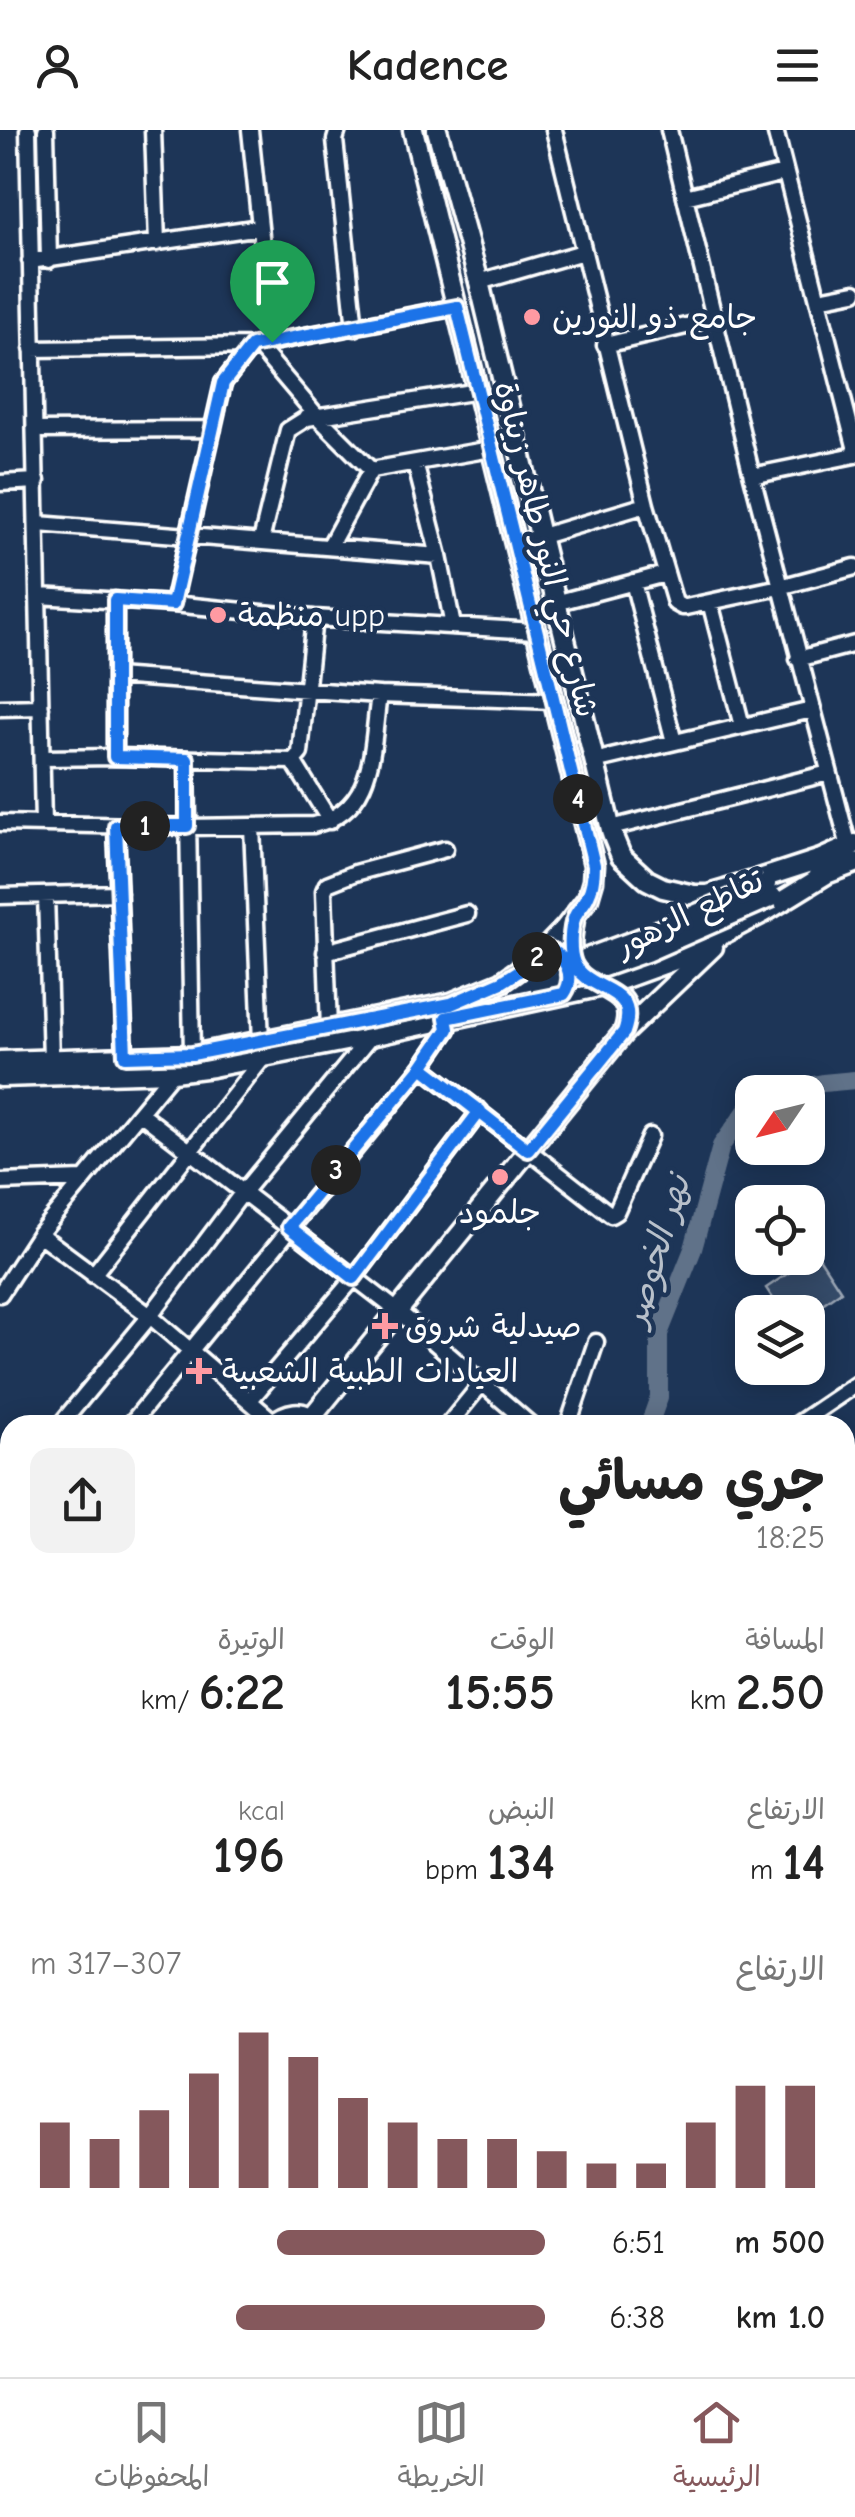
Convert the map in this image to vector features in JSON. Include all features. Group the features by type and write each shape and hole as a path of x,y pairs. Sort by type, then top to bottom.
{"main road":[{"name":"شارع حي النور طاهر زيناوة","path":"413,130 594,865 588,898 574,918"},
{"name":"شارع حي النور طاهر زيناوة","path":"436,130 479,282 610,828 621,856 647,880 680,893 708,895"},
{"path":"0,1061 262,1050 371,1036 538,983 656,932 769,891 853,852"},
{"path":"708,895 824,866"},
{"name":"تقاطع الزهور","path":"450,1013 602,986 651,970 754,918 824,866"},
{"path":"736,887 736,905 743,914 754,918"},
{"path":"318,1415 624,1032 729,931 733,916 730,904 708,895"},
{"path":"0,1077 172,1072 329,1029 450,1013 530,964 574,918"},
{"path":"574,918 573,960 583,975 615,993 624,1004 628,1018 624,1032"},
{"path":"546,948 556,952 568,969 570,983 564,994"}],"street":[{"path":"28,130 44,824"},
{"path":"46,130 50,260"},
{"path":"152,130 157,242"},
{"path":"250,130 260,228 260,344 318,416 371,470"},
{"path":"338,130 335,140 355,328"},
{"path":"554,130 605,345 675,603 682,607 710,602 855,567"},
{"path":"670,130 780,587 853,852"},
{"path":"775,130 855,446"},
{"path":"685,197 784,173"},
{"path":"30,261 260,228"},
{"path":"479,282 583,252"},
{"path":"819,298 855,292"},
{"path":"32,349 260,344 457,307"},
{"path":"605,345 716,319"},
{"path":"173,604 223,383 260,344"},
{"path":"261,541 288,430 307,418 478,391"},
{"path":"35,430 213,429"},
{"path":"371,470 491,449"},
{"path":"752,476 855,455"},
{"path":"415,463 453,626"},
{"path":"329,547 371,470"},
{"path":"0,482 37,480"},
{"path":"515,544 646,505"},
{"path":"38,524 439,556"},
{"path":"555,602 665,574"},
{"path":"633,582 674,742"},
{"path":"39,596 536,632"},
{"path":"115,600 115,757"},
{"path":"710,602 742,726"},
{"path":"43,758 292,761 300,753 314,618"},
{"path":"798,658 855,644"},
{"path":"116,676 379,695 554,701"},
{"path":"0,824 314,826 330,822 352,803 366,782 379,695"},
{"path":"0,708 41,707"},
{"path":"594,762 812,710"},
{"path":"187,759 192,1054"},
{"path":"292,761 330,822"},
{"path":"610,828 829,774"},
{"path":"116,826 125,1056"},
{"path":"93,1275 190,1151 262,1050 252,826"},
{"path":"329,1029 324,891 327,884 445,849"},
{"path":"0,896 119,893"},
{"path":"46,895 51,1059"},
{"path":"326,952 468,914"},
{"path":"138,1415 422,1067 448,1029 450,1013"},
{"path":"68,1415 371,1036"},
{"path":"422,1067 611,1214 616,1212 650,1136"},
{"path":"0,1294 39,1234 172,1072"},
{"path":"250,1400 354,1278 480,1111"},
{"path":"140,1112 399,1312 520,1415"},
{"path":"0,1182 83,1179"},
{"path":"39,1234 150,1316 264,1415"},
{"path":"571,1415 596,1342"},
{"path":"456,1415 482,1382"},
{"path":"811,1415 855,1385"}],"shaded area":[{"path":"825,1266 841,1291 825,1302 825,1295 771,1295 766,1288 786,1275 825,1275"}],"waterway":[{"name":"نهر الخوصر","path":"825,1083 855,1080"},
{"name":"نهر الخوصر","path":"653,1415 659,1397 659,1334 693,1249 721,1146 735,1127"}],"place":[{"name":"جامع ذو النورين","path":"532,317"},
{"name":"منظمة upp","path":"218,615"},
{"name":"جلمود","path":"500,1177"},
{"name":"صيدلية شروق","path":"385,1326"},
{"name":"العيادات الطبية الشعبية","path":"199,1371"}],"route":[{"path":"272,342 252,346 223,383 173,604 115,600 115,757 187,759 187,826 116,826 125,1056 192,1054 451,1004 502,982 546,948 563,959 570,974 564,994 446,1018 448,1029 422,1067 480,1111 354,1278 289,1227 422,1067 480,1111 528,1150 624,1032 628,1011 612,990 583,975 573,960 574,918 588,898 594,865 457,307 272,342"}]}
